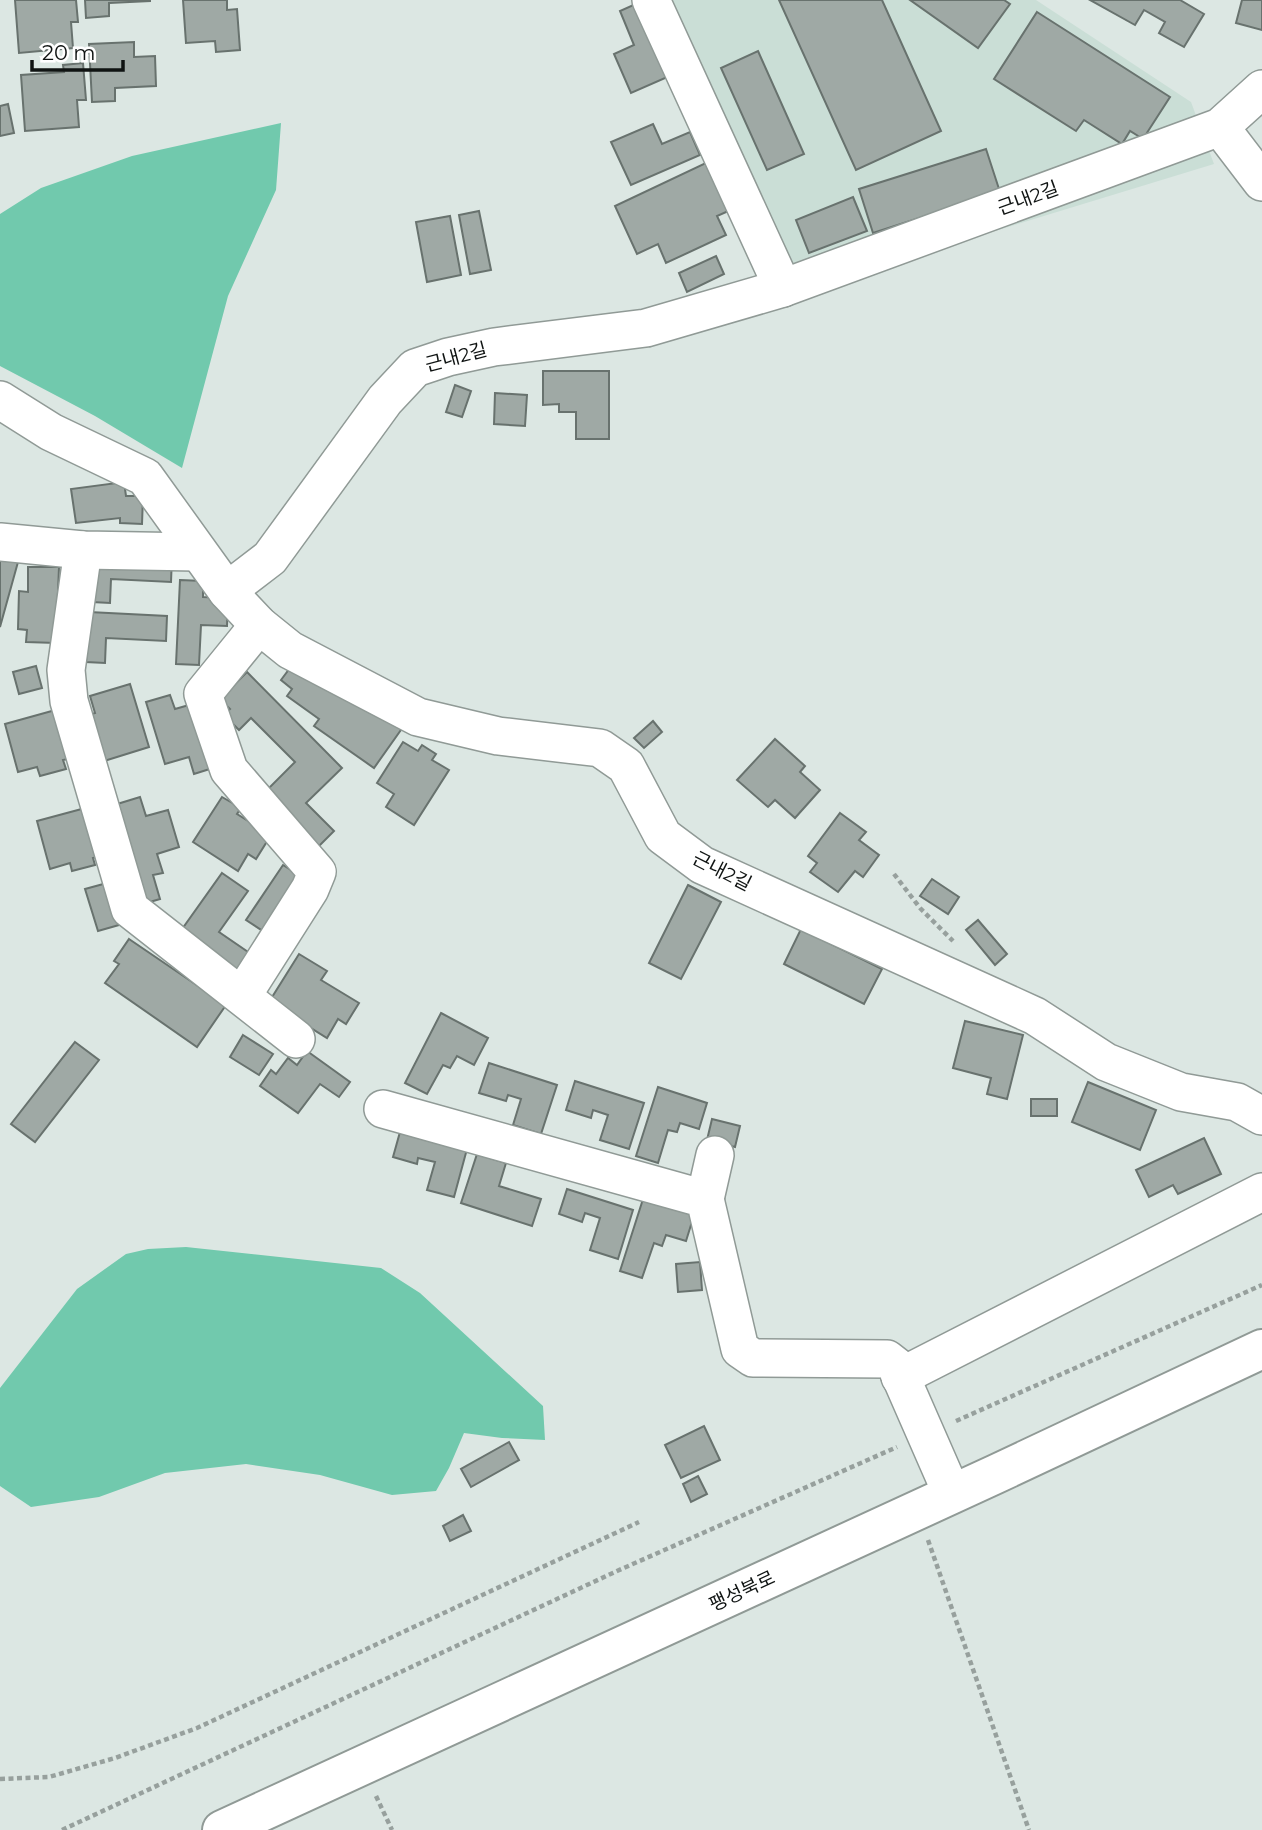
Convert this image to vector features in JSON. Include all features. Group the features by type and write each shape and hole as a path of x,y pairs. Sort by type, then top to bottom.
{"main road":[{"name":"팽성북로","path":"222,1830 1262,1349"}],"street":[{"path":"652,0 783,288"},
{"name":"근내2길","path":"226,591 270,558 385,400 415,368 448,356 494,347 646,328 783,288 1220,127 1262,89"},
{"path":"1220,127 1262,182"},
{"name":"근내2길","path":"0,400 51,432 145,477 226,591 259,625 290,650 418,716 498,736 600,748 626,766 663,836 702,864 1035,1016 1106,1062 1181,1092 1237,1102 1262,1116"},
{"path":"0,541 83,550 197,552"},
{"path":"83,550 66,670 69,701 130,909 296,1039"},
{"path":"242,996 310,889 317,872 229,770 203,694 259,625"},
{"path":"383,1109 705,1199"},
{"path":"715,1155 705,1199 740,1349 753,1358 887,1359 896,1366 952,1494"},
{"path":"900,1377 1262,1192"}],"path":[{"path":"894,874 920,908 953,941 966,962 971,986"},
{"path":"62,1830 617,1571 1262,1285"},
{"path":"918,1510 1029,1830"},
{"path":"0,1779 49,1777 116,1758 197,1728 639,1522"}],"shaded area":[{"path":"669,0 1036,0 1191,102 1214,164 805,289"}],"green space":[{"path":"281,123 276,190 228,296 182,468 95,416 0,366 0,214 41,188 132,156"},
{"path":"186,1247 381,1268 420,1293 543,1406 545,1440 464,1433 436,1491 392,1495 320,1475 246,1464 165,1473 99,1497 31,1507 0,1486 0,1388 77,1289 126,1254 148,1249"}],"building":[{"path":"15,0 76,0 78,22 71,22 73,48 19,53"},
{"path":"85,0 150,1 109,3 109,16 86,18"},
{"path":"183,0 227,0 227,10 237,9 240,50 216,52 215,41 186,43"},
{"path":"779,0 882,0 941,131 856,170"},
{"path":"910,0 1004,0 1010,4 978,48"},
{"path":"1090,0 1180,0 1204,14 1184,47 1159,33 1165,22 1144,10 1135,25"},
{"path":"1242,0 1262,0 1262,30 1236,23"},
{"path":"640,2 672,75 631,93 614,54 634,45 620,11"},
{"path":"1037,12 1170,97 1143,139 1130,131 1122,144 1084,120 1076,131 994,79"},
{"path":"134,42 134,57 155,56 156,86 115,88 115,101 92,102 89,44"},
{"path":"758,51 804,154 767,170 721,68"},
{"path":"83,63 86,100 77,100 79,127 25,131 21,75 64,72 63,65"},
{"path":"8,104 14,133 0,136 0,106"},
{"path":"653,124 662,144 690,132 700,155 631,185 611,142"},
{"path":"986,149 1000,192 873,233 859,189"},
{"path":"710,161 733,209 717,216 726,235 666,263 658,244 637,254 615,206"},
{"path":"853,197 867,231 809,253 796,220"},
{"path":"479,211 491,270 470,274 459,215"},
{"path":"450,216 461,275 427,282 416,222"},
{"path":"716,256 724,274 687,292 679,273"},
{"path":"543,371 609,371 609,439 576,439 576,412 559,412 559,404 543,405"},
{"path":"455,385 471,391 462,417 446,412"},
{"path":"495,393 527,395 525,426 494,424"},
{"path":"124,482 126,496 143,496 142,524 120,523 120,518 76,523 71,489"},
{"path":"94,553 172,556 171,582 111,579 110,603 92,602"},
{"path":"0,557 18,562 0,627"},
{"path":"28,567 59,567 56,643 26,642 27,630 18,629 19,591 28,592"},
{"path":"180,580 203,581 203,597 228,598 227,626 201,625 199,665 176,664"},
{"path":"89,612 167,616 166,641 106,638 105,663 86,662"},
{"path":"296,660 370,713 375,707 403,727 374,768 314,726 319,719 287,696 292,689 281,680"},
{"path":"36,666 42,688 19,694 13,672"},
{"path":"247,672 342,768 306,803 334,831 316,849 266,791 295,762 251,718 239,730 224,715 230,709 220,699"},
{"path":"130,684 149,747 101,762 87,715 95,713 90,696"},
{"path":"170,695 175,709 196,703 216,767 194,774 189,757 165,764 146,702"},
{"path":"59,709 73,758 63,760 66,769 40,776 37,767 18,772 5,724"},
{"path":"653,721 662,732 644,748 634,738"},
{"path":"775,739 805,766 800,772 820,790 795,818 775,800 768,807 737,780"},
{"path":"403,742 418,751 422,745 436,754 432,760 449,770 414,825 386,807 394,794 377,783"},
{"path":"140,797 146,816 168,810 179,847 157,854 163,873 153,875 160,899 143,904 114,805"},
{"path":"222,797 241,808 237,814 271,835 256,859 248,854 238,871 193,842"},
{"path":"89,807 102,856 93,858 95,865 72,871 70,863 50,869 37,821"},
{"path":"840,813 866,832 859,840 879,855 863,877 855,871 838,892 810,872 817,863 808,856"},
{"path":"283,865 305,879 269,935 246,920"},
{"path":"222,873 248,891 219,932 251,954 238,973 180,932"},
{"path":"932,879 959,897 948,914 920,896"},
{"path":"107,883 119,925 98,931 85,889"},
{"path":"688,885 721,902 681,979 649,963"},
{"path":"978,920 1007,954 995,965 966,930"},
{"path":"801,929 882,969 864,1004 784,964"},
{"path":"129,939 226,1005 197,1047 105,983 119,964 114,961"},
{"path":"299,954 327,971 321,980 359,1003 346,1024 338,1019 327,1038 269,1002"},
{"path":"441,1013 488,1038 474,1065 457,1056 450,1068 443,1065 427,1094 405,1083"},
{"path":"965,1021 1023,1035 1007,1099 987,1094 991,1078 953,1068"},
{"path":"243,1035 273,1054 259,1075 230,1057"},
{"path":"75,1042 99,1060 35,1142 11,1124"},
{"path":"307,1051 350,1082 339,1097 320,1084 298,1113 260,1086 271,1070 276,1074 288,1058 297,1065"},
{"path":"489,1063 557,1085 541,1134 513,1125 521,1099 508,1095 506,1101 479,1093"},
{"path":"575,1081 644,1103 629,1149 600,1140 608,1115 593,1110 591,1118 566,1110"},
{"path":"1088,1082 1156,1110 1140,1150 1072,1122"},
{"path":"658,1087 707,1103 699,1129 680,1123 677,1132 668,1130 658,1163 636,1156"},
{"path":"1031,1099 1057,1099 1057,1116 1031,1116"},
{"path":"712,1119 740,1126 735,1147 707,1140"},
{"path":"400,1132 467,1149 454,1197 427,1190 435,1162 418,1158 417,1164 393,1157"},
{"path":"1204,1138 1221,1174 1178,1194 1173,1185 1149,1197 1136,1170"},
{"path":"477,1154 506,1163 499,1186 541,1199 532,1226 461,1203"},
{"path":"567,1189 633,1210 618,1259 590,1250 600,1218 585,1213 582,1222 559,1214"},
{"path":"644,1196 695,1212 686,1241 666,1235 662,1246 654,1243 642,1278 620,1271"},
{"path":"700,1262 702,1290 678,1292 676,1264"},
{"path":"704,1426 720,1460 681,1478 665,1445"},
{"path":"509,1442 519,1460 471,1487 461,1469"},
{"path":"698,1476 707,1494 691,1502 683,1484"},
{"path":"463,1515 471,1531 450,1541 443,1526"}]}
